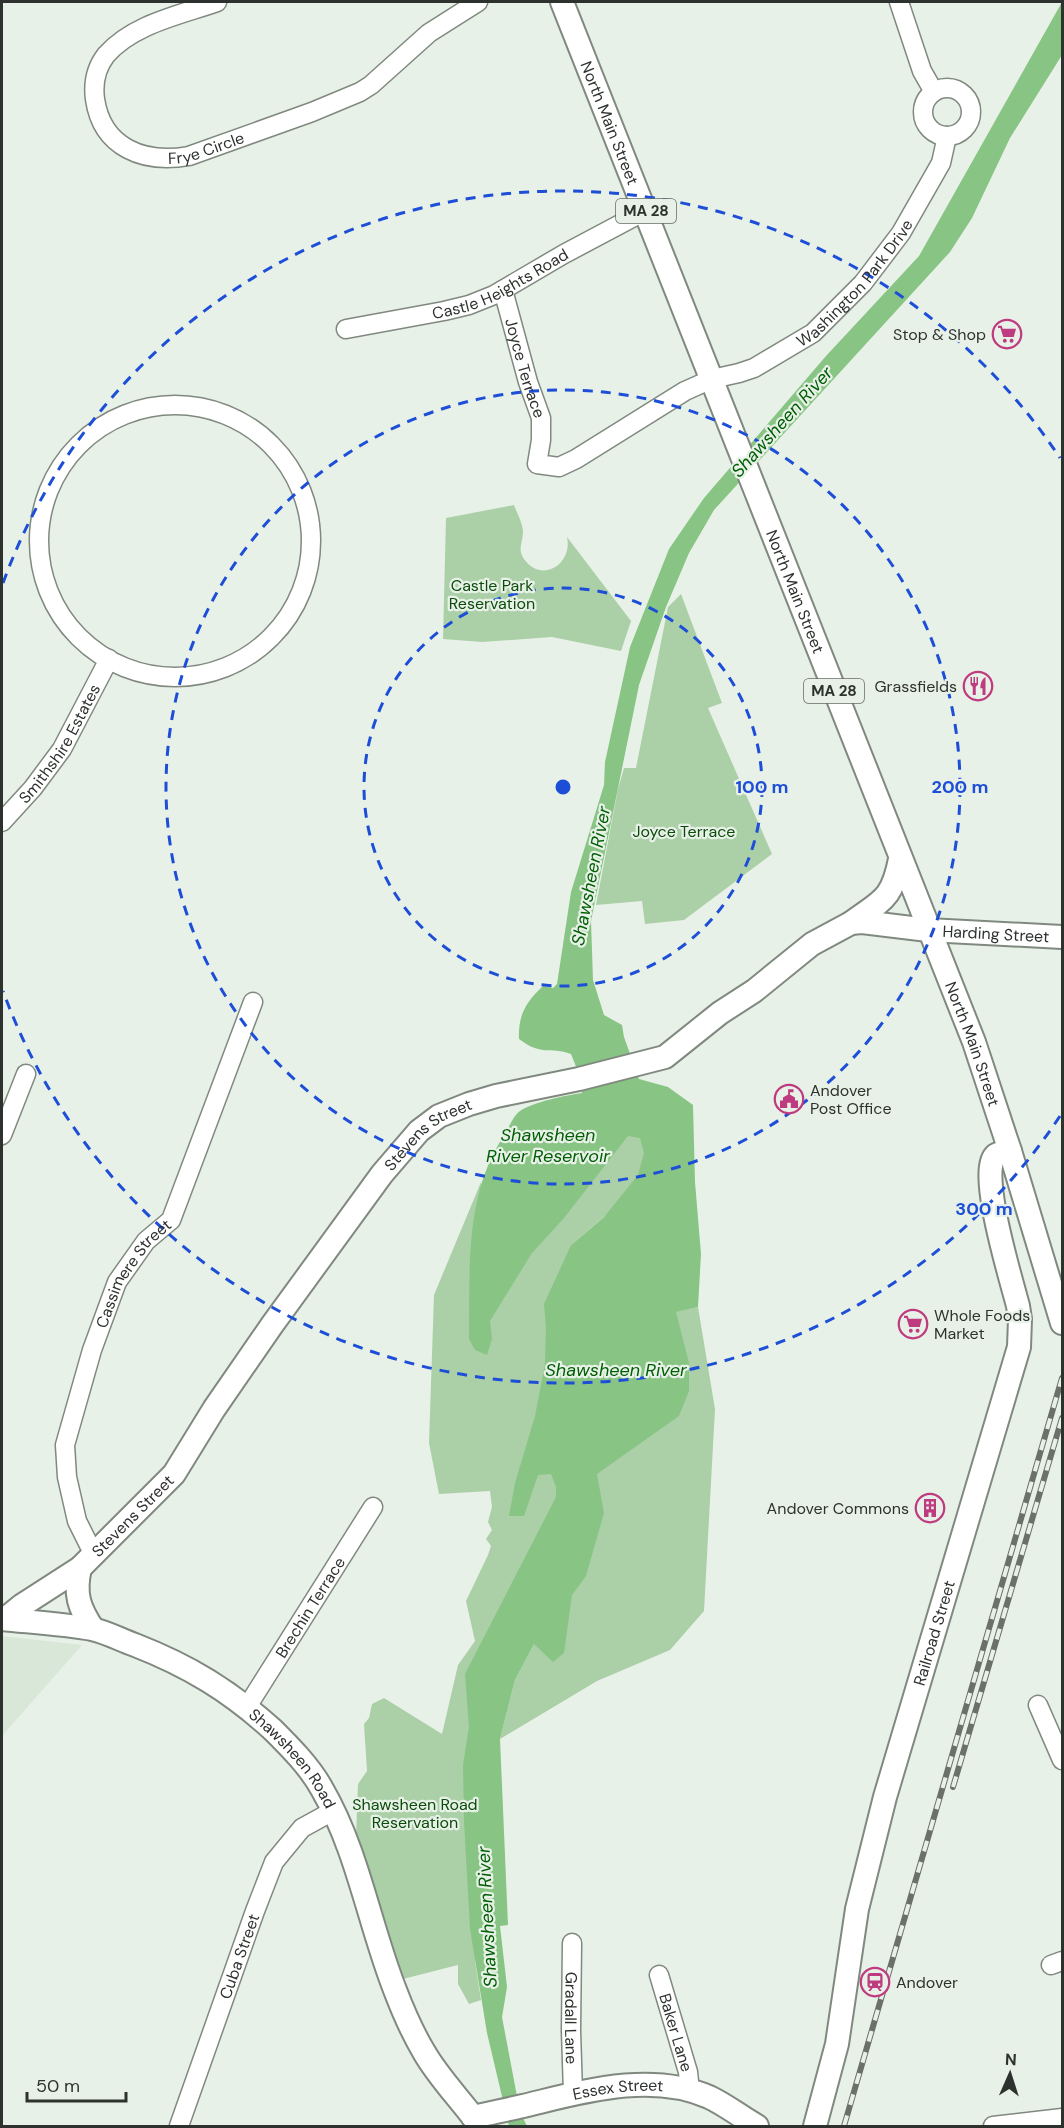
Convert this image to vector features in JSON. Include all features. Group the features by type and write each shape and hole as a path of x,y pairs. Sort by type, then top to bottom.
{"main road":[{"name":"North Main Street","path":"562,2 974,1042 1062,1323"},
{"name":"Stevens Street","path":"3,1619 86,1561 174,1474 214,1409 272,1325 382,1174 419,1131 447,1111 469,1104 665,1057 812,944 850,923 883,900 891,892 895,883 900,859"},
{"path":"850,923 862,922 928,930"},
{"name":"Harding Street","path":"928,930 1062,937"},
{"name":"Railroad Street","path":"815,2127 837,2044 858,1909 885,1797 1019,1347 1019,1312 993,1212 990,1176 992,1161 997,1155 1010,1151"},
{"name":"Stevens Street","path":"86,1561 76,1594 93,1629"},
{"name":"Shawsheen Road","path":"3,1619 93,1629 161,1655 197,1672 247,1707 286,1742 306,1764 333,1811 354,1865 382,1953 406,2018 424,2053 479,2119"},
{"name":"Essex Street","path":"479,2119 573,2093 603,2088 657,2085 709,2097 757,2127"}],"street":[{"name":"Frye Circle","path":"217,2 132,33 105,57 94,85 96,105 101,123 122,146 131,151 155,157 189,156 337,102 371,85 429,33 478,2"},
{"path":"899,2 922,71 934,92"},
{"path":"948,89 957,91 967,100 970,117 964,129 947,136 930,129 923,117 925,103 934,92 948,89"},
{"name":"Washington Park Drive","path":"712,379 747,370 785,351 813,333 846,301 876,267 901,233 941,163 947,136"},
{"name":"Castle Heights Road","path":"346,329 469,305 494,295 645,211"},
{"name":"Joyce Terrace","path":"503,290 528,382 541,418 541,440 537,464 559,467 576,459 685,391 712,379"},
{"path":"182,405 224,414 243,423 261,435 282,458 299,485 306,505 310,526 310,557 303,588 294,608 282,625 259,647 232,664 212,671 170,676 138,671 109,659 91,647 62,616 51,597 44,577 40,556 40,524 48,493 57,474 83,440 100,427 139,410 182,405"},
{"name":"Smithshire Estates","path":"2,822 33,788 62,749 109,659"},
{"name":"Cassimere Street","path":"86,1561 67,1477 65,1445 78,1394 117,1282 146,1241 171,1220 253,1002"},
{"path":"2,1136 26,1074"},
{"name":"Brechin Terrace","path":"247,1707 373,1507"},
{"path":"1038,1705 1062,1760"},
{"name":"Cuba Street","path":"178,2127 274,1862 302,1828 333,1811"},
{"name":"Gradall Lane","path":"572,1943 573,2093"},
{"name":"Baker Lane","path":"658,1975 688,2073 690,2091"},
{"path":"993,2127 1062,2118"}],"shaded area":[{"path":"2,1636 82,1645 2,1736"}],"green space":[{"name":"Castle Park Reservation","path":"514,505 523,529 521,552 531,566 539,570 554,568 565,555 568,547 567,537 631,621 621,651 552,637 482,642 443,639 446,518"},
{"name":"Joyce Terrace","path":"681,594 722,703 708,708 772,854 684,920 645,924 642,901 596,905 618,789 624,768 636,768 668,607"},
{"name":"Shawsheen Road Reservation","path":"656,1115 635,1190 571,1245 565,1449 555,1512 499,1627 475,1961 481,2000 469,2004 458,1984 458,1965 403,1979 366,1860 356,1837 358,1784 367,1771 364,1724 369,1718 372,1704 384,1698 442,1734 458,1665 475,1641 466,1601 491,1546 486,1539 492,1530 488,1522 492,1507 490,1491 439,1494 429,1443 434,1295 481,1182 482,1211"},
{"path":"698,1307 715,1409 704,1611 670,1650 597,1681 500,1739 515,1680 535,1642 590,1435 649,1317"}],"water":[{"name":"Shawsheen River","path":"1062,2 1062,55 1010,138 972,218 950,252 714,510 689,553 666,607 639,685 591,921 593,980 604,1015 622,1025 639,1079 668,1087 693,1105 695,1182 701,1254 698,1307 676,1312 689,1363 689,1391 679,1416 597,1474 604,1513 586,1576 572,1595 564,1653 553,1662 534,1644 515,1680 500,1739 508,1925 500,1926 507,1987 502,2017 520,2112 527,2126 509,2126 487,2033 470,1929 464,1821 463,1765 469,1727 465,1674 556,1497 556,1487 551,1474 538,1475 524,1516 509,1516 515,1483 535,1416 545,1364 544,1304 571,1245 604,1217 638,1175 644,1153 640,1138 628,1136 564,1218 532,1253 490,1321 492,1339 487,1355 475,1350 469,1339 472,1233 482,1182 492,1157 520,1111 541,1102 582,1093 581,1079 571,1054 540,1050 527,1044 519,1039 520,1023 524,1009 543,986 553,988 557,984 571,892 604,785 605,762 630,647 669,549 704,498 826,356 919,256"}],"railway":[{"path":"844,2126 1062,1378"},
{"path":"953,1787 1062,1418"}],"place":[{"name":"Stop & Shop","path":"1007,334"},
{"name":"Grassfields","path":"978,686"},
{"name":"Andover Post Office","path":"789,1099"},
{"name":"Whole Foods Market","path":"913,1324"},
{"name":"Andover Commons","path":"930,1508"},
{"name":"Andover","path":"875,1982"}],"water label":[{"name":"Shawsheen River Reservoir","path":"548,1145"}]}
